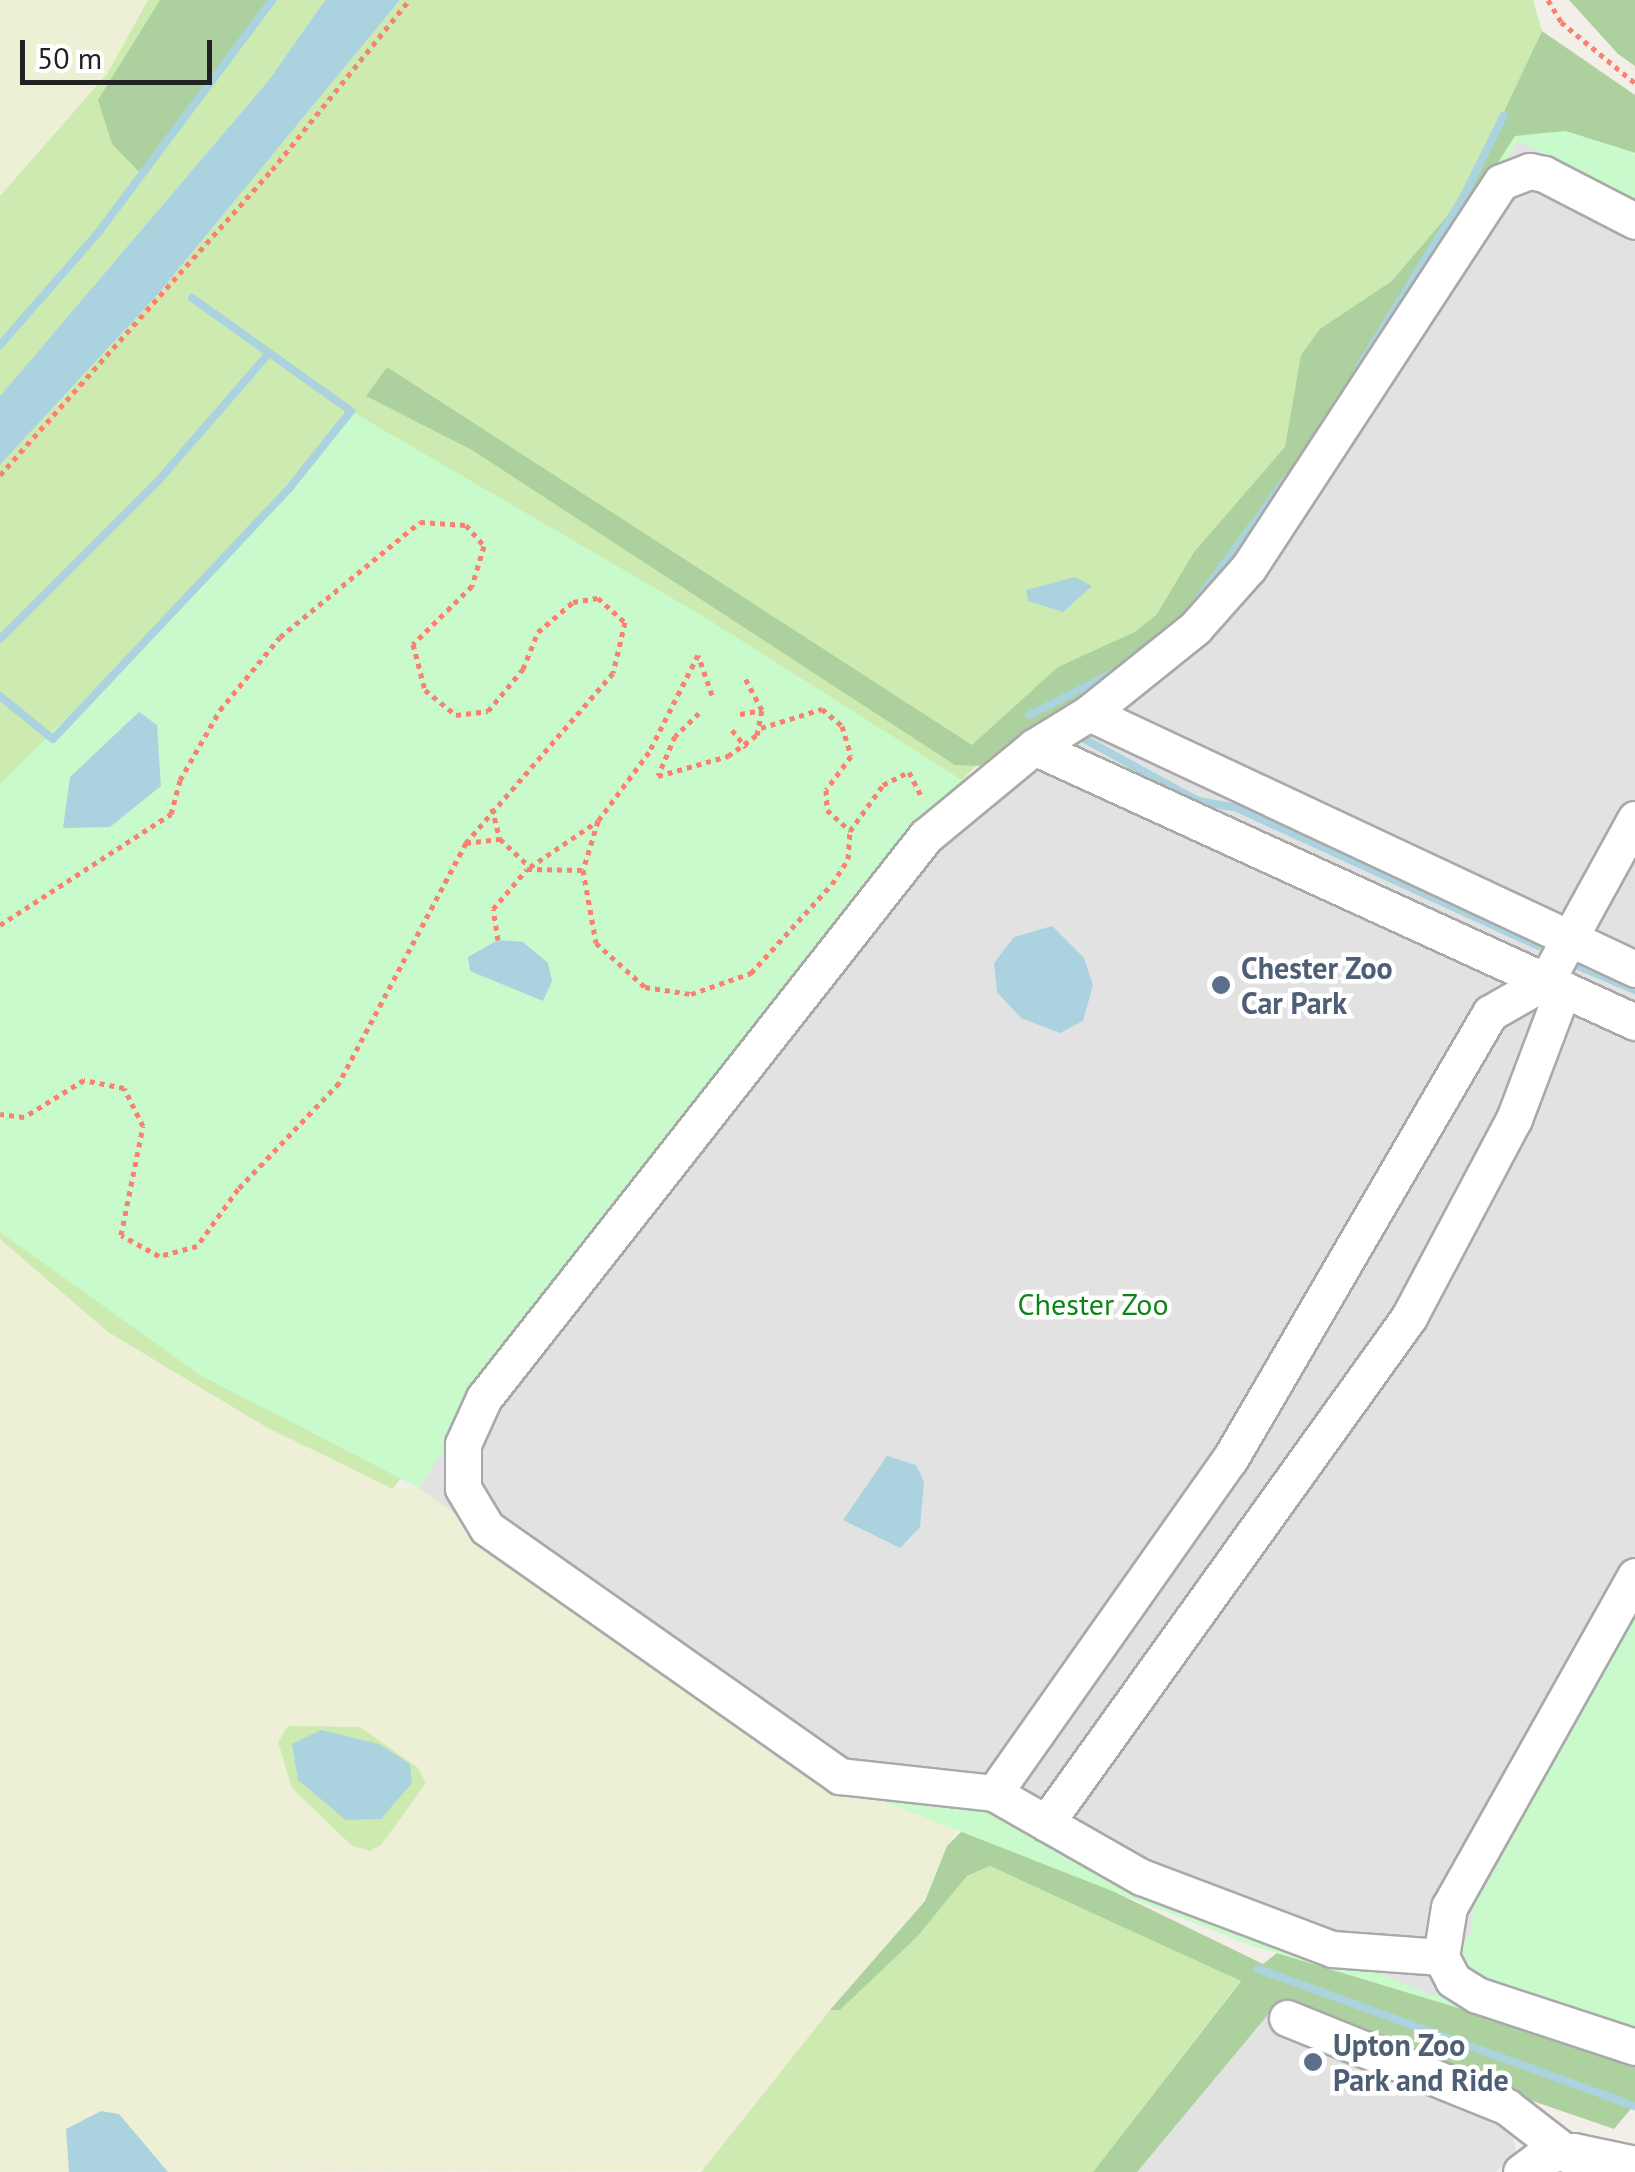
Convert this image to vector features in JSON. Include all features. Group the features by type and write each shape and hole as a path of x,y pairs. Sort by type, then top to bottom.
{"street":[{"path":"1442,1945 1332,1949 1141,1876 994,1793 840,1776 486,1528 463,1488 463,1444 484,1398 926,836 1034,747 1088,713 1195,628 1249,567 1501,182 1530,170 1544,174 1635,221"},
{"path":"1088,713 1635,969"},
{"path":"1034,747 1635,1022"},
{"path":"1046,1822 1410,1316 1514,1120 1567,940 1635,820"},
{"path":"994,1793 1230,1459 1490,1013 1555,985"},
{"path":"1635,1576 1449,1908 1442,1945 1453,1980 1477,1994 1635,2047"},
{"path":"1442,1945 1454,1961 1501,1988 1635,2021"},
{"path":"1288,2018 1506,2107 1582,2162"},
{"path":"1521,2172 1542,2156 1635,2164"}],"path":[{"path":"0,475 272,170 409,0"},
{"path":"1548,0 1561,22 1635,83"},
{"path":"0,925 171,814 180,780 220,710 280,637 420,522 466,525 484,546 472,586 413,644 425,690 456,715 488,710 522,669 538,632 572,602 598,598 626,622 613,673 492,808 466,843 339,1083 238,1190 198,1246 158,1256 121,1234 142,1126 124,1088 84,1080 24,1117 0,1114"},
{"path":"712,695 698,655 649,752 598,821 583,870 587,918 609,958 645,987 691,994 718,990 777,952 848,859 850,832 883,785 910,772 919,778 926,836"},
{"path":"699,713 669,744 658,776 746,747 759,728 762,710 744,676"},
{"path":"759,728 822,709 842,726 852,756 826,790 827,810 850,832"},
{"path":"740,714 762,710"},
{"path":"732,730 746,747"},
{"path":"492,808 500,839 530,867 583,870"},
{"path":"498,940 493,909 530,867 598,821"},
{"path":"466,843 500,839"}],"green space":[{"path":"0,0 148,0 107,74 0,196"},
{"path":"148,0 325,0 269,80 0,396 0,196 107,74"},
{"path":"160,0 272,0 142,175 112,144 98,100"},
{"path":"400,0 1533,0 1542,31 1464,196 1186,617 979,763 868,874 525,1306 393,1489 266,1427 108,1332 0,1239 0,465 158,294"},
{"path":"1569,0 1635,0 1635,66 1618,54"},
{"path":"1542,31 1635,95 1635,153 1565,131 1279,506 1159,649 985,766 955,765 472,450 366,396 387,367 972,745 1058,667 1135,632 1157,614 1194,552 1285,447 1301,355 1320,329 1392,281 1464,196"},
{"name":"Chester Zoo Car Park","path":"1565,131 1635,153 1635,2061 1250,1945 834,1782 419,1488 200,1375 0,1232 0,784 180,605 351,411 701,615 962,780 1159,649 1279,506 1515,136"},
{"path":"0,1239 108,1332 266,1427 393,1489 419,1488 968,1801 925,1901 701,2171 0,2172"},
{"path":"288,1726 360,1727 417,1767 426,1783 381,1845 369,1851 351,1845 292,1788 278,1742"},
{"path":"971,1822 1263,1964 1277,1953 1635,2061 1635,2104 1614,2129 1271,2011 1154,2172 1093,2172 1241,1981 990,1866 967,1876 917,1937 840,2010 830,2010 925,1901 947,1846"},
{"path":"990,1866 1241,1980 1093,2172 701,2172 830,2010 840,2010 917,1937 967,1876"}],"shaded area":[{"name":"Chester Zoo Car Park","path":"1518,141 1635,198 1635,1609 1474,1898 1471,1931 1434,1996 968,1801 834,1782 419,1488 483,1390 937,816 1163,652 1274,534"},
{"name":"Upton Zoo Park and Ride","path":"1271,2011 1507,2107 1516,2151 1496,2172 1137,2172"}],"water":[{"path":"325,0 400,0 158,294 0,465 0,396 269,80"},
{"path":"1075,577 1092,586 1063,612 1028,601 1026,590"},
{"path":"139,712 157,725 161,786 110,827 63,828 70,777"},
{"path":"1052,926 1084,958 1093,985 1083,1021 1060,1033 1021,1018 997,992 994,963 1014,937"},
{"path":"498,940 523,942 548,963 552,981 543,1001 470,971 468,957"},
{"path":"887,1456 916,1465 924,1482 920,1527 900,1548 843,1520"},
{"path":"321,1730 379,1744 410,1764 412,1783 381,1819 346,1820 298,1780 292,1744"},
{"path":"101,2111 119,2114 168,2172 69,2172 66,2129"}],"waterway":[{"path":"0,345 98,233 272,0"},
{"path":"1358,369 1464,196 1504,115"},
{"path":"0,696 53,739 291,486 351,411 192,298"},
{"path":"0,639 159,480 268,354"},
{"path":"1199,598 1288,477"},
{"path":"1029,715 1119,670"},
{"path":"1077,735 1198,801 1237,808 1538,946"},
{"path":"1576,965 1635,990"},
{"path":"1258,1969 1635,2106"}],"place":[{"name":"Chester Zoo Car Park","path":"1221,985"},
{"name":"Upton Zoo Park and Ride","path":"1313,2062"}],"park label":[{"name":"Chester Zoo","path":"1093,1304"}]}
